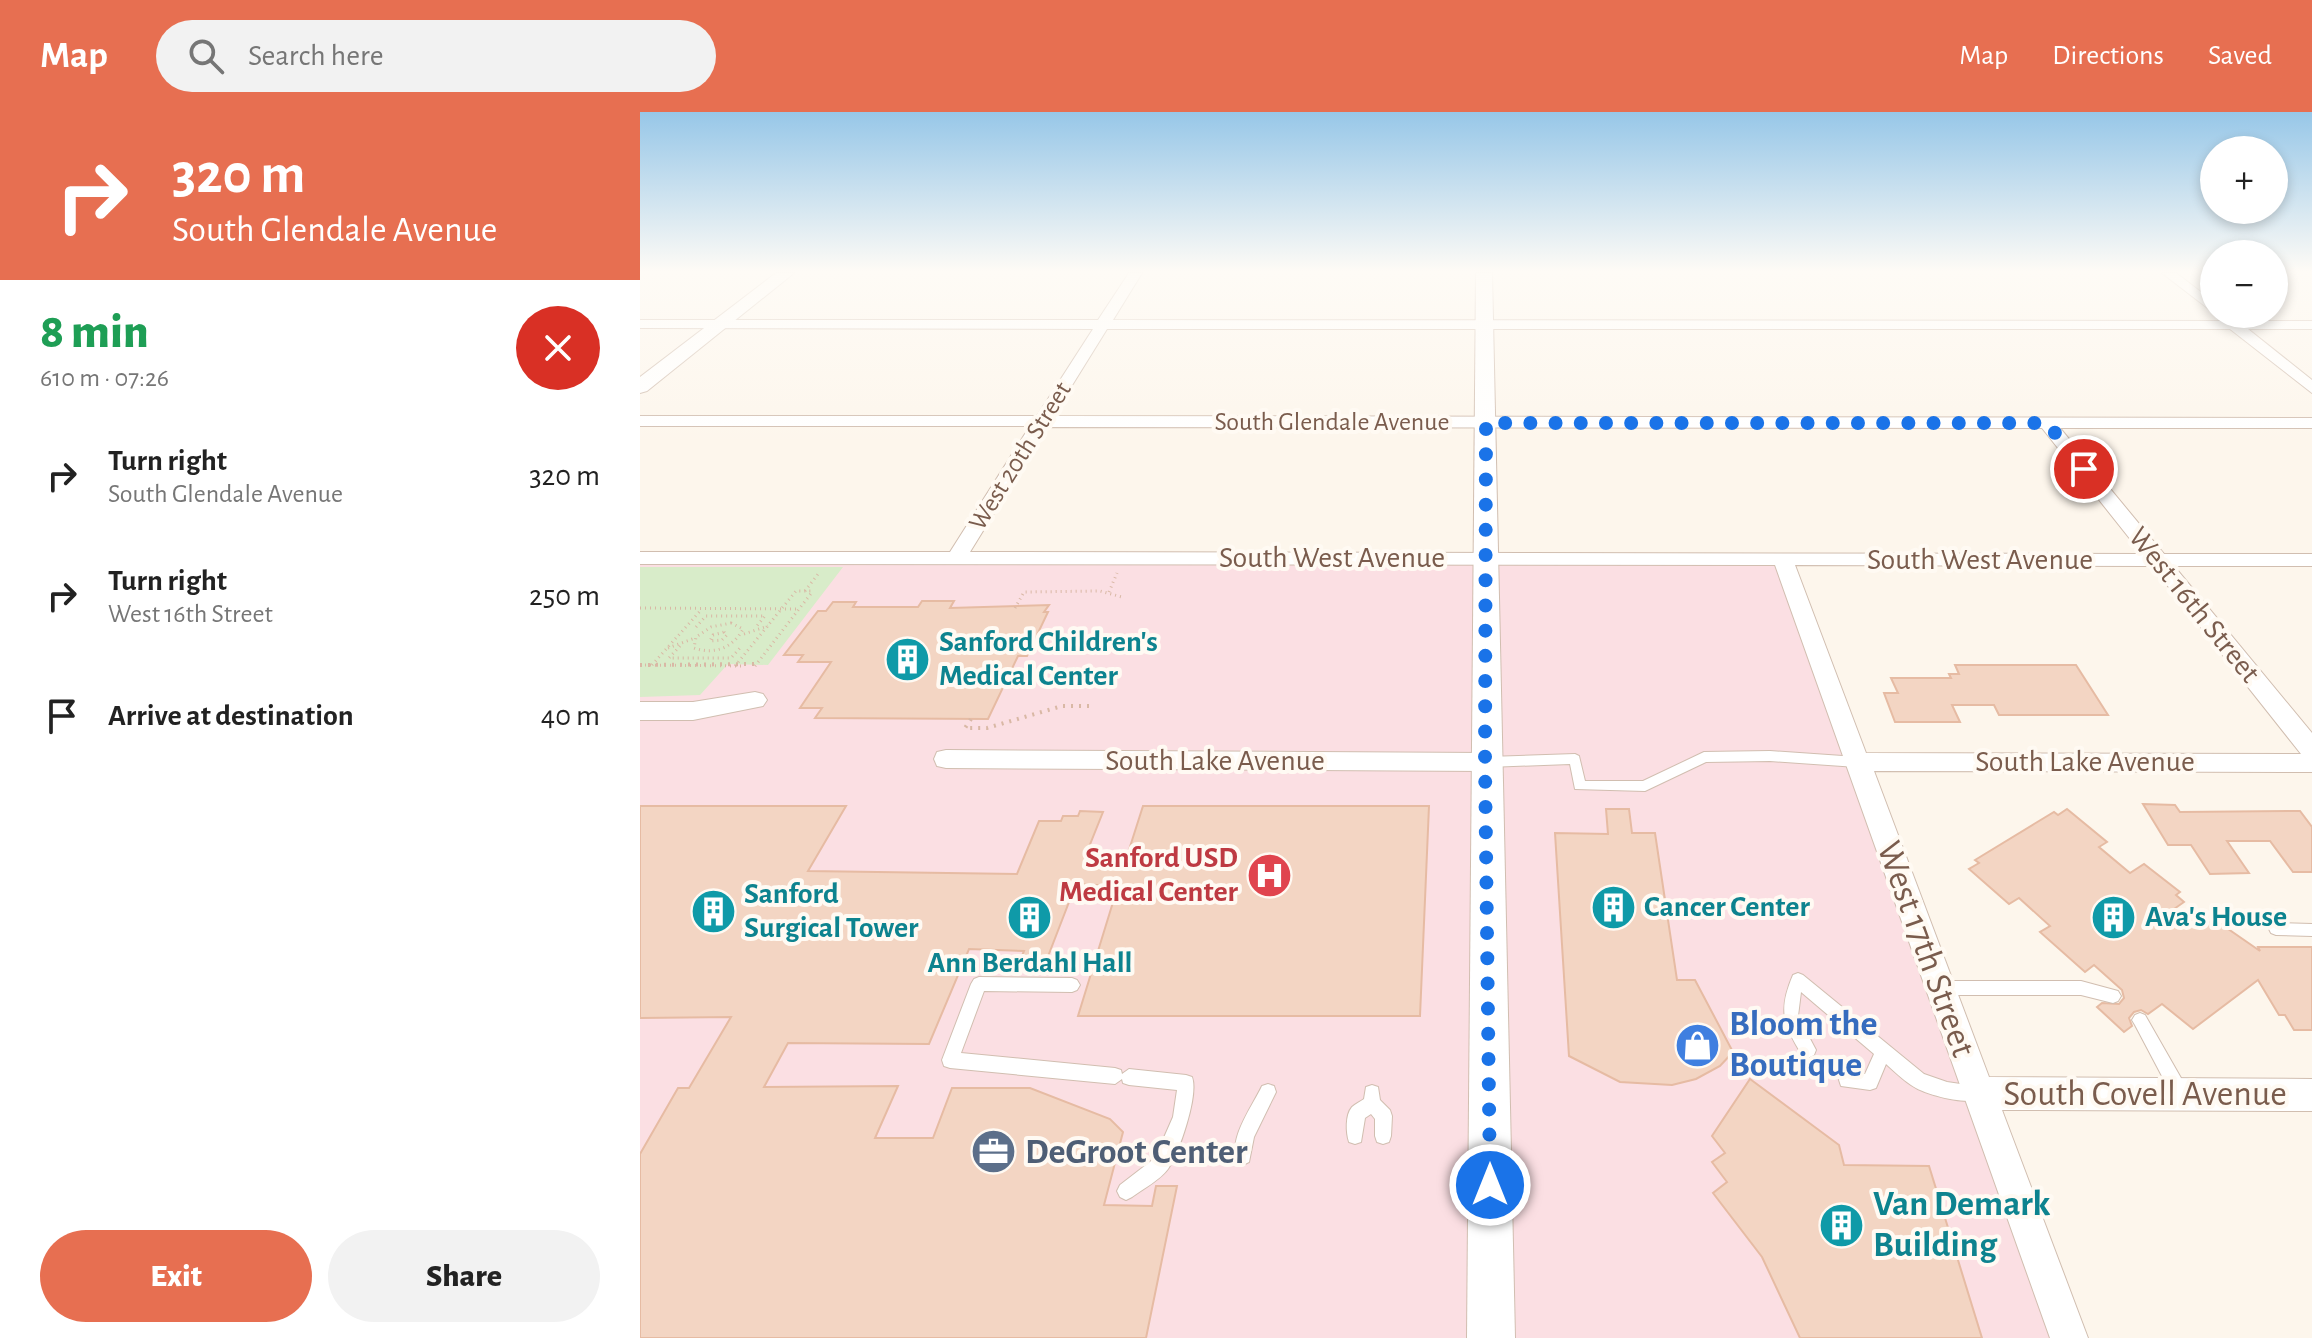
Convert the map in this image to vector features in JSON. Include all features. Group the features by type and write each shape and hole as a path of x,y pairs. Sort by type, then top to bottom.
{"street":[{"path":"640,387 711,330"},
{"name":"West 20th Street","path":"956,558 1098,330"},
{"path":"1485,330 1485,762 1491,1338"},
{"path":"2240,330 2312,388"},
{"name":"South Glendale Avenue","path":"640,421 2312,423"},
{"name":"West 16th Street","path":"2047,423 2312,750"},
{"name":"South West Avenue","path":"640,558 2312,560"},
{"name":"West 17th Street","path":"1783,559 2069,1338"},
{"path":"640,711 693,711 755,700"},
{"name":"South Lake Avenue","path":"946,759 1485,762"},
{"name":"South Lake Avenue","path":"1857,762 2312,763"},
{"name":"South Covell Avenue","path":"1978,1093 2312,1095"}],"lane":[{"path":"1485,762 1575,759 1580,786 1645,786 1704,757 1770,756 1857,762"},
{"path":"2276,929 2312,930"},
{"path":"1808,1050 1793,1027 1788,1006 1798,980 1919,1081 1947,1090 1978,1093"},
{"path":"1072,985 979,984 950,1060 1186,1083 1181,1118 1161,1164 1126,1191"},
{"path":"1940,988 2081,988 2113,996"},
{"path":"2140,1020 2180,1094"},
{"path":"1847,1080 1870,1082 1884,1050"},
{"path":"1243,1156 1246,1136 1268,1092"},
{"path":"1355,1136 1357,1114 1372,1098 1384,1116 1383,1136"}],"path":[{"path":"1109,592 1117,573"},
{"path":"805,591 815,578"},
{"path":"640,665 694,666 735,666 755,666 813,591 796,591 735,666"},
{"path":"1015,608 1024,592 1109,592 1122,597"},
{"path":"640,608 799,609"},
{"path":"652,665 702,608"},
{"path":"694,666 714,642 710,640 711,636 722,632 742,609"},
{"path":"714,616 735,616 757,616 753,622 761,622 721,649 706,652 694,648 696,627 702,621 709,621 714,616"},
{"path":"668,648 680,646 711,627 730,623 743,629 737,642 741,647 749,648"},
{"path":"687,626 696,627"},
{"path":"756,627 768,626"},
{"path":"680,646 676,656 700,658 731,658 741,647"},
{"path":"971,719 965,728 987,728 1062,706 1092,706"}],"shaded area":[{"name":"Sanford USD Medical Center","path":"640,558 1783,559 2069,1338 640,1338"}],"green space":[{"path":"640,567 843,567 768,665 728,664 700,695 640,697"}],"building":[{"name":"Sanford Children's Medical Center","path":"922,601 954,601 950,608 1049,605 1027,656 1018,656 988,719 815,718 822,708 800,708 831,662 798,662 803,655 784,655 818,611 826,611 833,602 856,602 853,607 918,607"},
{"path":"1955,665 2076,665 2108,715 1999,715 1994,705 1952,705 1960,722 1895,722 1884,693 1898,693 1891,678 1951,678 1949,674 1959,674"},
{"path":"2143,804 2175,805 2180,812 2300,811 2312,827 2312,872 2293,872 2270,841 2227,841 2249,873 2210,874 2191,845 2168,845"},
{"path":"640,806 846,806 808,871 1017,874 1039,821 1061,821 1063,816 1078,816 1080,811 1103,812 1087,852 1128,853 1143,806 1429,806 1420,1016 1078,1016 1118,886 1076,884 1047,959 1021,958 1024,951 969,949 929,1044 788,1043 764,1087 898,1086 875,1138 933,1138 952,1088 1030,1088 1110,1119 1123,1132 1104,1205 1152,1206 1156,1186 1177,1186 1146,1338 640,1338 640,1154 678,1088 689,1088 731,1017 640,1018"},
{"name":"Cancer Center","path":"1606,809 1629,809 1632,833 1655,833 1677,980 1695,980 1733,1052 1720,1066 1696,1079 1672,1085 1620,1082 1569,1056 1555,833 1608,834"},
{"name":"Ava's House","path":"2067,809 2107,842 2099,847 2130,873 2144,864 2180,892 2176,895 2184,902 2157,921 2218,922 2260,951 2258,947 2312,947 2312,1030 2294,1030 2285,1015 2279,1015 2258,980 2193,1029 2162,1004 2148,1014 2141,1010 2134,1012 2129,1018 2132,1026 2124,1032 2097,1007 2102,1003 2119,1004 2124,998 2122,990 2094,965 2085,972 2040,932 2050,926 2019,898 2009,904 1969,869 1979,863 1975,860 2054,812 2058,815"},
{"name":"Van Demark Building","path":"1750,1079 1839,1145 1844,1165 1929,1166 1982,1338 1800,1338 1762,1257 1713,1193 1727,1182 1712,1162 1725,1153 1712,1136"}],"place":[{"name":"Sanford Children's Medical Center","path":"908,659"},
{"name":"Sanford USD Medical Center","path":"1269,875"},
{"name":"Cancer Center","path":"1613,907"},
{"name":"Sanford Surgical Tower","path":"713,911"},
{"name":"Ann Berdahl Hall","path":"1030,917"},
{"name":"Ava's House","path":"2114,917"},
{"name":"Bloom the Boutique","path":"1698,1045"},
{"name":"DeGroot Center","path":"994,1152"},
{"name":"Van Demark Building","path":"1842,1225"}],"route":[{"path":"1490,1185 1485,762 1486,423 2047,423 2084,469"}]}
